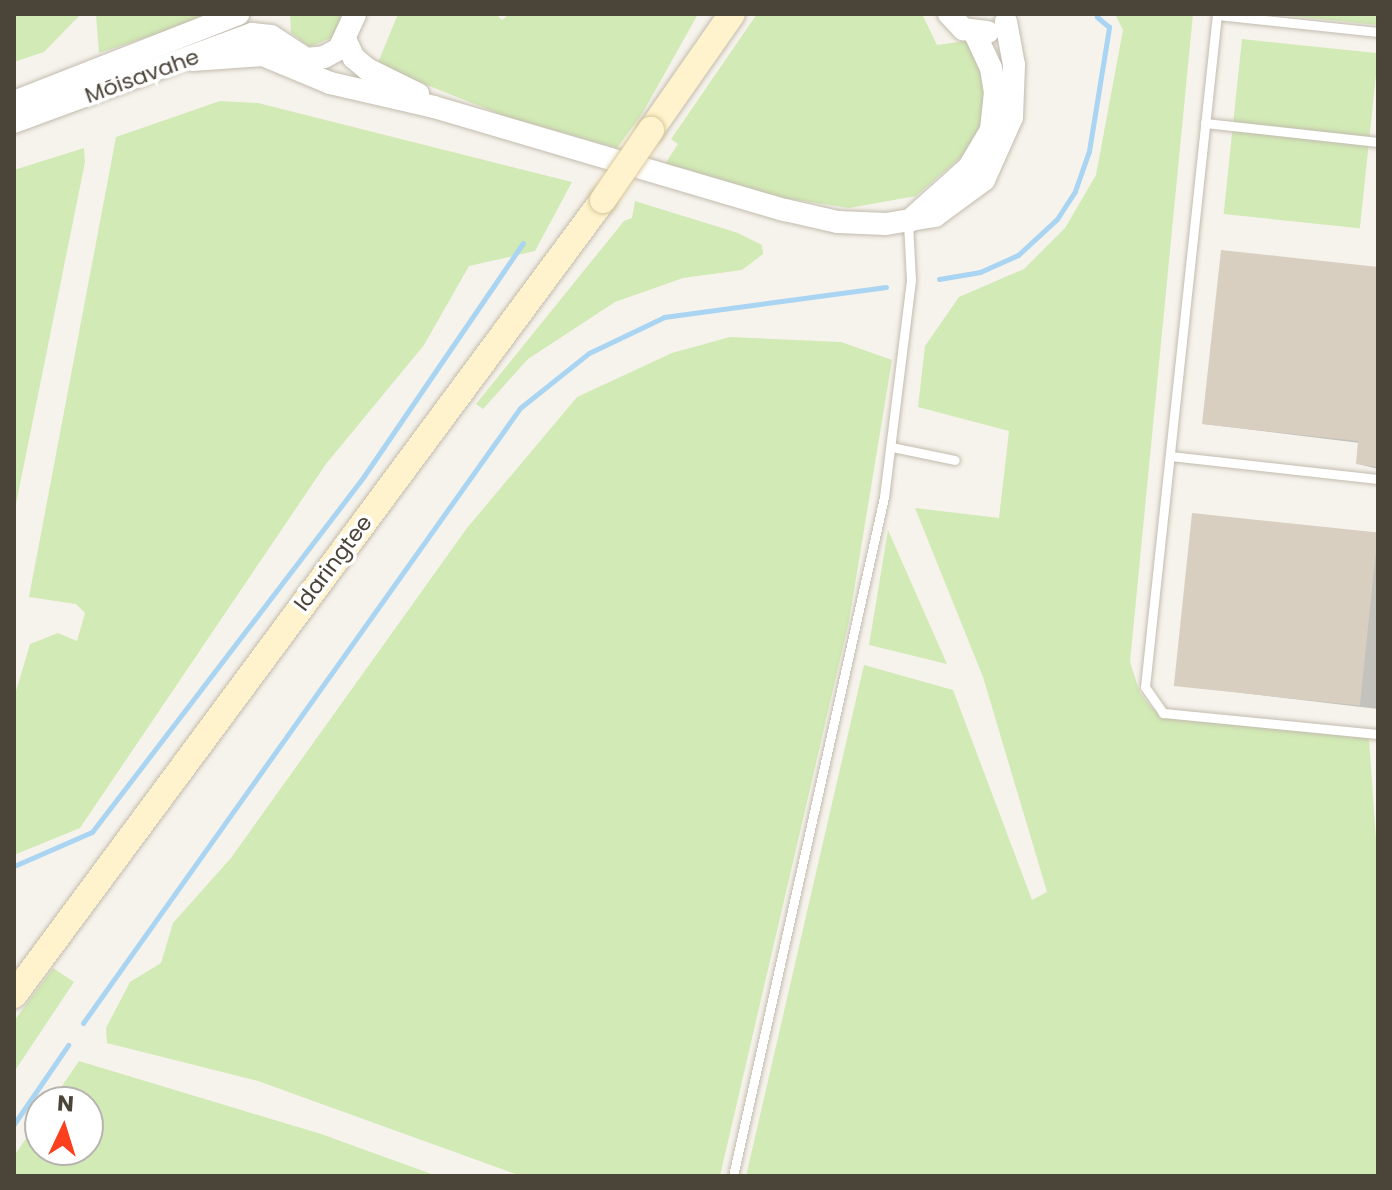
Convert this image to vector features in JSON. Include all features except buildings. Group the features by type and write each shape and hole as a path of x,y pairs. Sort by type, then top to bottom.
{"main road":[{"name":"Idaringtee","path":"651,130 712,14"},
{"name":"Idaringtee","path":"14,995 603,200 715,44 732,14"}],"street":[{"name":"Mõisavahe","path":"14,102 238,14"},
{"path":"715,44 741,14"},
{"path":"908,222 969,167 991,130 991,68 975,33 949,14"},
{"path":"192,60 249,53 330,83 434,107 785,210 838,222 908,222 935,216 958,202 984,180 1000,152 1015,96 1009,18 975,33"},
{"path":"350,23 354,58 367,69 422,95 434,107"},
{"path":"272,25 306,59 324,57 350,23"},
{"name":"Mõisavahe","path":"14,122 192,60 272,25"},
{"path":"272,25 284,64"}],"lane":[{"path":"1378,32 1217,14 1145,687 1163,713 1378,734"},
{"path":"1205,123 1378,142"},
{"path":"733,1176 834,736 892,447 911,280 908,222"},
{"path":"892,447 955,460"},
{"path":"1170,456 1378,479"}],"green space":[{"path":"14,14 81,14 44,52 14,62"},
{"path":"96,14 219,14 99,53"},
{"path":"290,14 340,14 340,20 333,37 310,47 291,33"},
{"path":"398,14 496,14 502,20 509,14 698,14 642,114 617,148 507,117 377,65"},
{"path":"757,14 922,14 937,45 966,41 987,78 984,119 968,151 916,196 849,208 784,198 665,164 678,144 671,139"},
{"path":"1115,14 1193,14 1130,662 1140,693 1153,709 1369,738 1378,869 1378,1176 746,1176 864,665 953,690 1032,900 1047,892 983,677 915,508 999,518 1009,431 918,407 925,346 959,297 1024,269 1065,228 1096,175 1123,30"},
{"path":"1270,14 1378,14 1378,25"},
{"path":"1242,39 1378,53 1360,228 1224,214"},
{"path":"220,101 258,103 572,182 535,251 469,266 424,345 326,464 80,828 14,855 14,698 30,644 58,633 77,641 85,613 76,604 29,597 116,137"},
{"path":"84,148 85,162 14,514 14,170"},
{"path":"635,201 738,233 762,245 763,254 742,270 683,278 615,302 528,359 483,409 476,404 624,221 632,218"},
{"path":"730,337 841,342 892,360 849,621 720,1176 521,1176 258,1081 107,1043 106,1028 130,982 161,963 173,923 231,858 467,528 577,397 672,353"},
{"path":"888,530 947,664 869,645"},
{"path":"53,968 74,982 14,1072 14,1021"},
{"path":"79,1061 321,1134 437,1176 14,1176 14,1156 24,1141 24,1166 104,1166 104,1086 62,1086"}],"waterway":[{"path":"939,279 980,272 1018,255 1057,219 1075,191 1089,151 1109,27 1097,17"},
{"path":"14,866 92,832 364,476 523,243"},
{"path":"83,1023 520,408 589,353 664,317 886,287"},
{"path":"14,1124 68,1045"}]}
